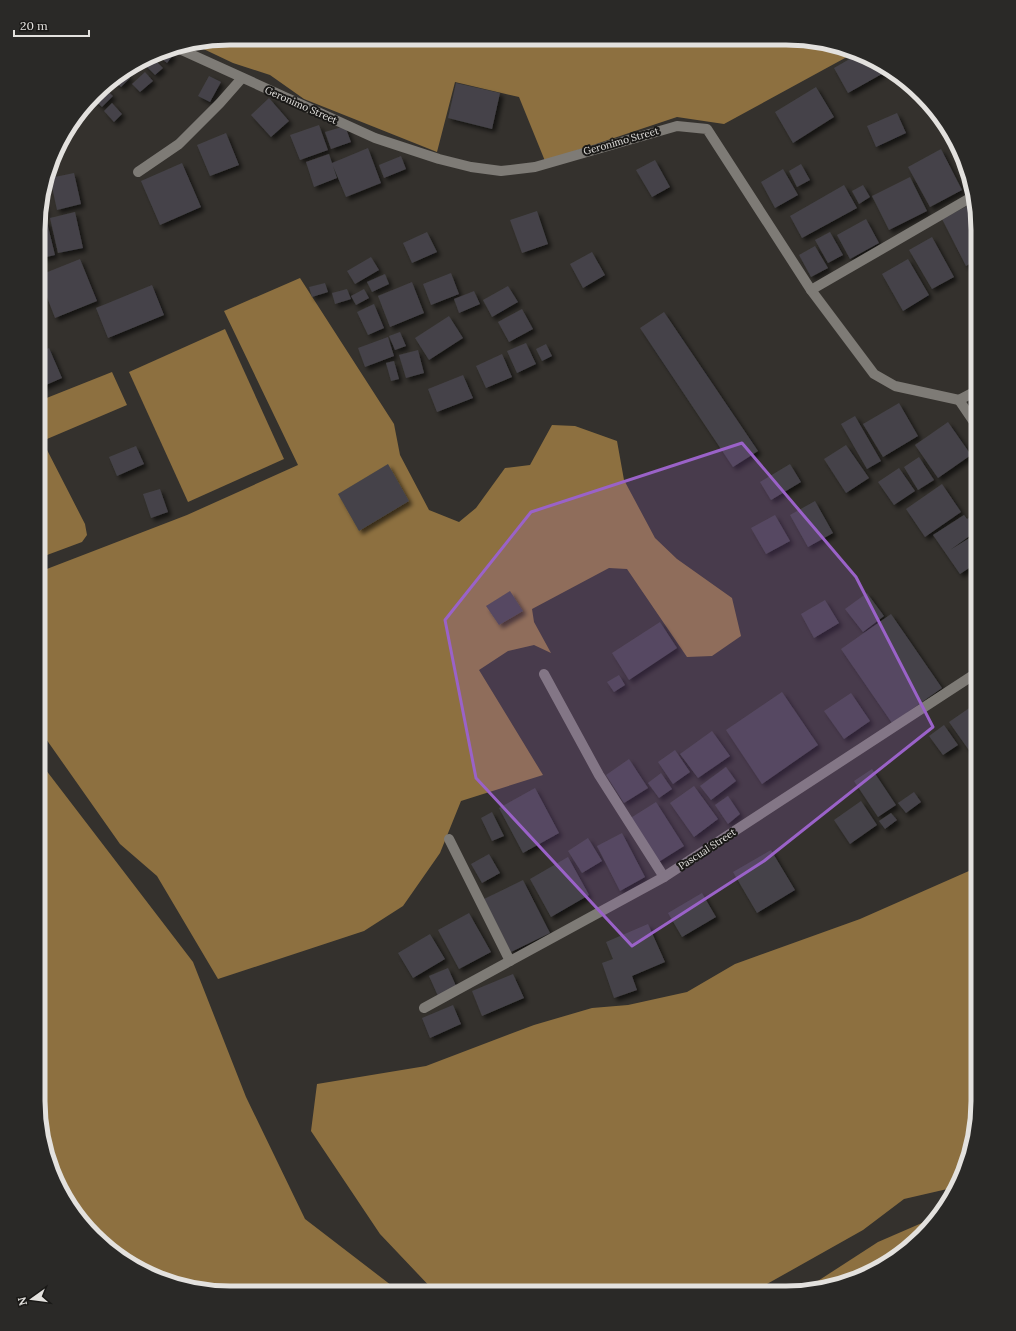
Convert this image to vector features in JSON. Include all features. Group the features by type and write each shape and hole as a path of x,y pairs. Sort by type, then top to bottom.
{"street":[{"name":"Geronimo Street","path":"183,51 375,138 471,168 501,171 535,167 677,126 707,129 810,290 874,374 895,386 959,400"},
{"path":"138,172 179,144 220,103 242,78"},
{"path":"810,290 968,199"},
{"path":"971,394 959,400 971,418"},
{"path":"544,674 599,775 664,877"},
{"name":"Pascual Street","path":"424,1008 664,877 971,677"},
{"path":"449,839 510,961"}],"highlighted area":[{"path":"742,443 856,577 933,727 764,861 632,946 476,778 445,620 531,512"}],"shaded area":[{"path":"218,45 798,45 834,51 848,56 724,124 677,117 545,161 519,97 455,82 437,152 304,99 270,75 233,63 201,48"},
{"path":"300,278 394,424 400,455 429,510 459,522 476,508 505,468 530,465 552,425 575,426 617,441 624,480 655,538 677,559 732,598 741,636 712,656 687,657 627,569 609,568 532,609 534,622 551,653 534,645 508,651 479,670 543,775 461,801 440,853 403,906 364,931 218,979 157,876 120,844 45,738 45,570 187,515 298,465 224,311"},
{"path":"225,329 284,459 188,502 129,372"},
{"path":"112,372 127,405 47,439 45,446 45,399"},
{"path":"45,446 85,524 87,535 82,542 45,556"},
{"path":"45,769 193,962 246,1097 305,1219 392,1286 218,1286 182,1280 148,1267 117,1248 99,1232 76,1204 59,1172 51,1149 45,1113"},
{"path":"971,870 971,1113 965,1149 957,1172 949,1189 904,1199 863,1230 763,1286 429,1286 380,1234 311,1131 317,1084 426,1066 534,1025 592,1008 628,1005 687,992 735,964 860,919"},
{"path":"927,1221 899,1248 868,1267 834,1280 814,1283 878,1242"}],"building":[{"path":"172,54 173,55 167,63 161,58"},
{"path":"852,57 884,73 848,93 834,68"},
{"path":"156,61 163,68 155,75 146,66"},
{"path":"145,72 153,81 140,92 132,84"},
{"path":"128,76 130,78 121,87 117,83"},
{"path":"209,76 221,82 210,102 198,96"},
{"path":"456,83 500,93 492,129 448,118"},
{"path":"816,87 834,117 793,143 775,112"},
{"path":"108,91 113,96 102,107 96,102"},
{"path":"269,98 289,121 271,137 251,115"},
{"path":"112,103 122,114 114,122 104,111"},
{"path":"897,113 906,133 876,147 867,126"},
{"path":"319,125 328,150 300,160 290,135"},
{"path":"345,126 351,142 331,149 325,132"},
{"path":"226,133 239,165 210,176 197,145"},
{"path":"368,148 381,183 346,197 333,166 337,178 314,187 306,162 329,154 332,163"},
{"path":"941,149 962,190 930,207 908,167"},
{"path":"401,156 406,169 384,178 379,165"},
{"path":"655,160 670,187 652,197 636,170"},
{"path":"182,163 201,207 160,225 141,181"},
{"path":"801,164 810,180 797,187 789,171"},
{"path":"783,169 798,195 775,208 761,182"},
{"path":"74,173 81,204 57,210 51,182 53,177"},
{"path":"910,177 927,211 889,230 872,196"},
{"path":"844,185 857,208 802,238 790,216"},
{"path":"863,185 870,197 859,204 852,191"},
{"path":"969,205 971,218 971,263 966,266 942,219"},
{"path":"537,211 548,244 522,253 510,220"},
{"path":"75,212 83,248 58,253 50,218"},
{"path":"866,219 879,243 850,259 837,235"},
{"path":"45,222 47,222 55,255 45,257 45,230"},
{"path":"427,232 437,252 412,263 403,243"},
{"path":"830,232 843,255 828,263 815,240"},
{"path":"932,237 954,277 932,289 909,250"},
{"path":"815,246 828,268 811,277 799,255"},
{"path":"592,252 605,275 583,288 570,264"},
{"path":"371,257 379,270 355,284 347,271"},
{"path":"80,259 97,301 55,318 45,292 45,273"},
{"path":"908,259 929,295 903,311 882,274"},
{"path":"451,273 459,294 431,305 423,284"},
{"path":"385,274 389,284 372,292 367,282"},
{"path":"412,282 424,313 390,327 378,296"},
{"path":"325,283 328,292 312,297 309,287"},
{"path":"152,285 164,315 108,338 96,308"},
{"path":"508,286 518,302 492,317 483,300"},
{"path":"347,289 351,299 335,304 332,293"},
{"path":"364,289 369,298 356,305 351,296"},
{"path":"474,291 480,304 459,313 454,299"},
{"path":"374,304 384,328 368,335 357,312"},
{"path":"522,309 533,329 509,342 498,322"},
{"path":"664,312 758,451 733,467 640,328"},
{"path":"449,316 463,338 429,360 415,338"},
{"path":"400,332 406,346 395,350 389,336"},
{"path":"388,337 394,356 365,367 358,348"},
{"path":"526,343 536,364 517,373 507,351"},
{"path":"546,344 552,356 542,361 536,349"},
{"path":"49,348 62,378 45,385 45,350"},
{"path":"418,350 424,373 406,378 399,355"},
{"path":"502,354 512,377 486,388 476,366"},
{"path":"394,361 399,379 391,381 386,363"},
{"path":"463,375 473,398 437,412 428,389"},
{"path":"899,403 918,436 883,457 863,424"},
{"path":"855,416 881,461 867,469 841,424"},
{"path":"948,422 971,455 938,478 915,445"},
{"path":"846,445 869,478 846,493 824,459"},
{"path":"136,446 144,464 117,476 109,457"},
{"path":"919,457 934,480 918,490 904,467"},
{"path":"388,464 409,501 359,531 338,494"},
{"path":"790,464 801,482 771,500 760,482"},
{"path":"899,468 915,491 894,505 878,482"},
{"path":"942,484 961,512 925,537 906,509"},
{"path":"160,489 168,512 151,518 143,494"},
{"path":"815,501 833,533 808,547 790,515"},
{"path":"775,515 790,541 766,554 751,528"},
{"path":"964,515 967,519 971,516 971,535 950,550 971,537 971,567 960,574 933,535"},
{"path":"510,591 523,611 499,625 486,606"},
{"path":"867,593 884,616 863,632 845,609"},
{"path":"825,600 839,623 814,638 801,614"},
{"path":"891,614 942,688 892,723 841,649"},
{"path":"660,622 677,648 629,680 612,653"},
{"path":"619,675 625,685 614,692 607,682"},
{"path":"782,692 818,745 762,784 726,730"},
{"path":"851,693 870,721 844,739 824,711"},
{"path":"971,707 971,753 949,722"},
{"path":"944,725 958,745 943,755 929,736"},
{"path":"712,731 730,756 698,778 680,754"},
{"path":"675,750 690,772 673,784 658,762"},
{"path":"629,759 648,788 624,803 606,775"},
{"path":"726,767 736,781 711,800 700,786"},
{"path":"872,769 896,805 878,817 854,781"},
{"path":"661,773 672,789 659,798 648,783"},
{"path":"694,786 718,819 694,837 670,803"},
{"path":"535,788 559,833 523,853 499,808"},
{"path":"914,792 921,802 906,813 898,803"},
{"path":"728,796 740,814 728,824 715,805"},
{"path":"861,801 877,825 850,844 834,820"},
{"path":"656,802 684,846 657,863 629,819"},
{"path":"492,812 504,836 492,841 481,818"},
{"path":"891,813 897,820 885,829 879,821"},
{"path":"622,833 645,877 620,891 597,846"},
{"path":"588,838 602,861 582,873 568,851"},
{"path":"771,850 795,890 757,913 733,872"},
{"path":"489,854 500,873 482,883 471,864"},
{"path":"568,857 589,895 551,917 530,879"},
{"path":"523,880 550,933 511,952 484,899"},
{"path":"702,893 716,917 682,937 668,913"},
{"path":"469,913 491,952 459,969 438,930"},
{"path":"648,924 665,962 632,976 637,990 614,998 602,963 613,959 606,942"},
{"path":"430,934 445,959 413,978 398,953"},
{"path":"448,968 457,988 438,996 429,976"},
{"path":"513,974 524,998 482,1016 472,991"},
{"path":"453,1005 461,1024 430,1038 422,1018"}]}
